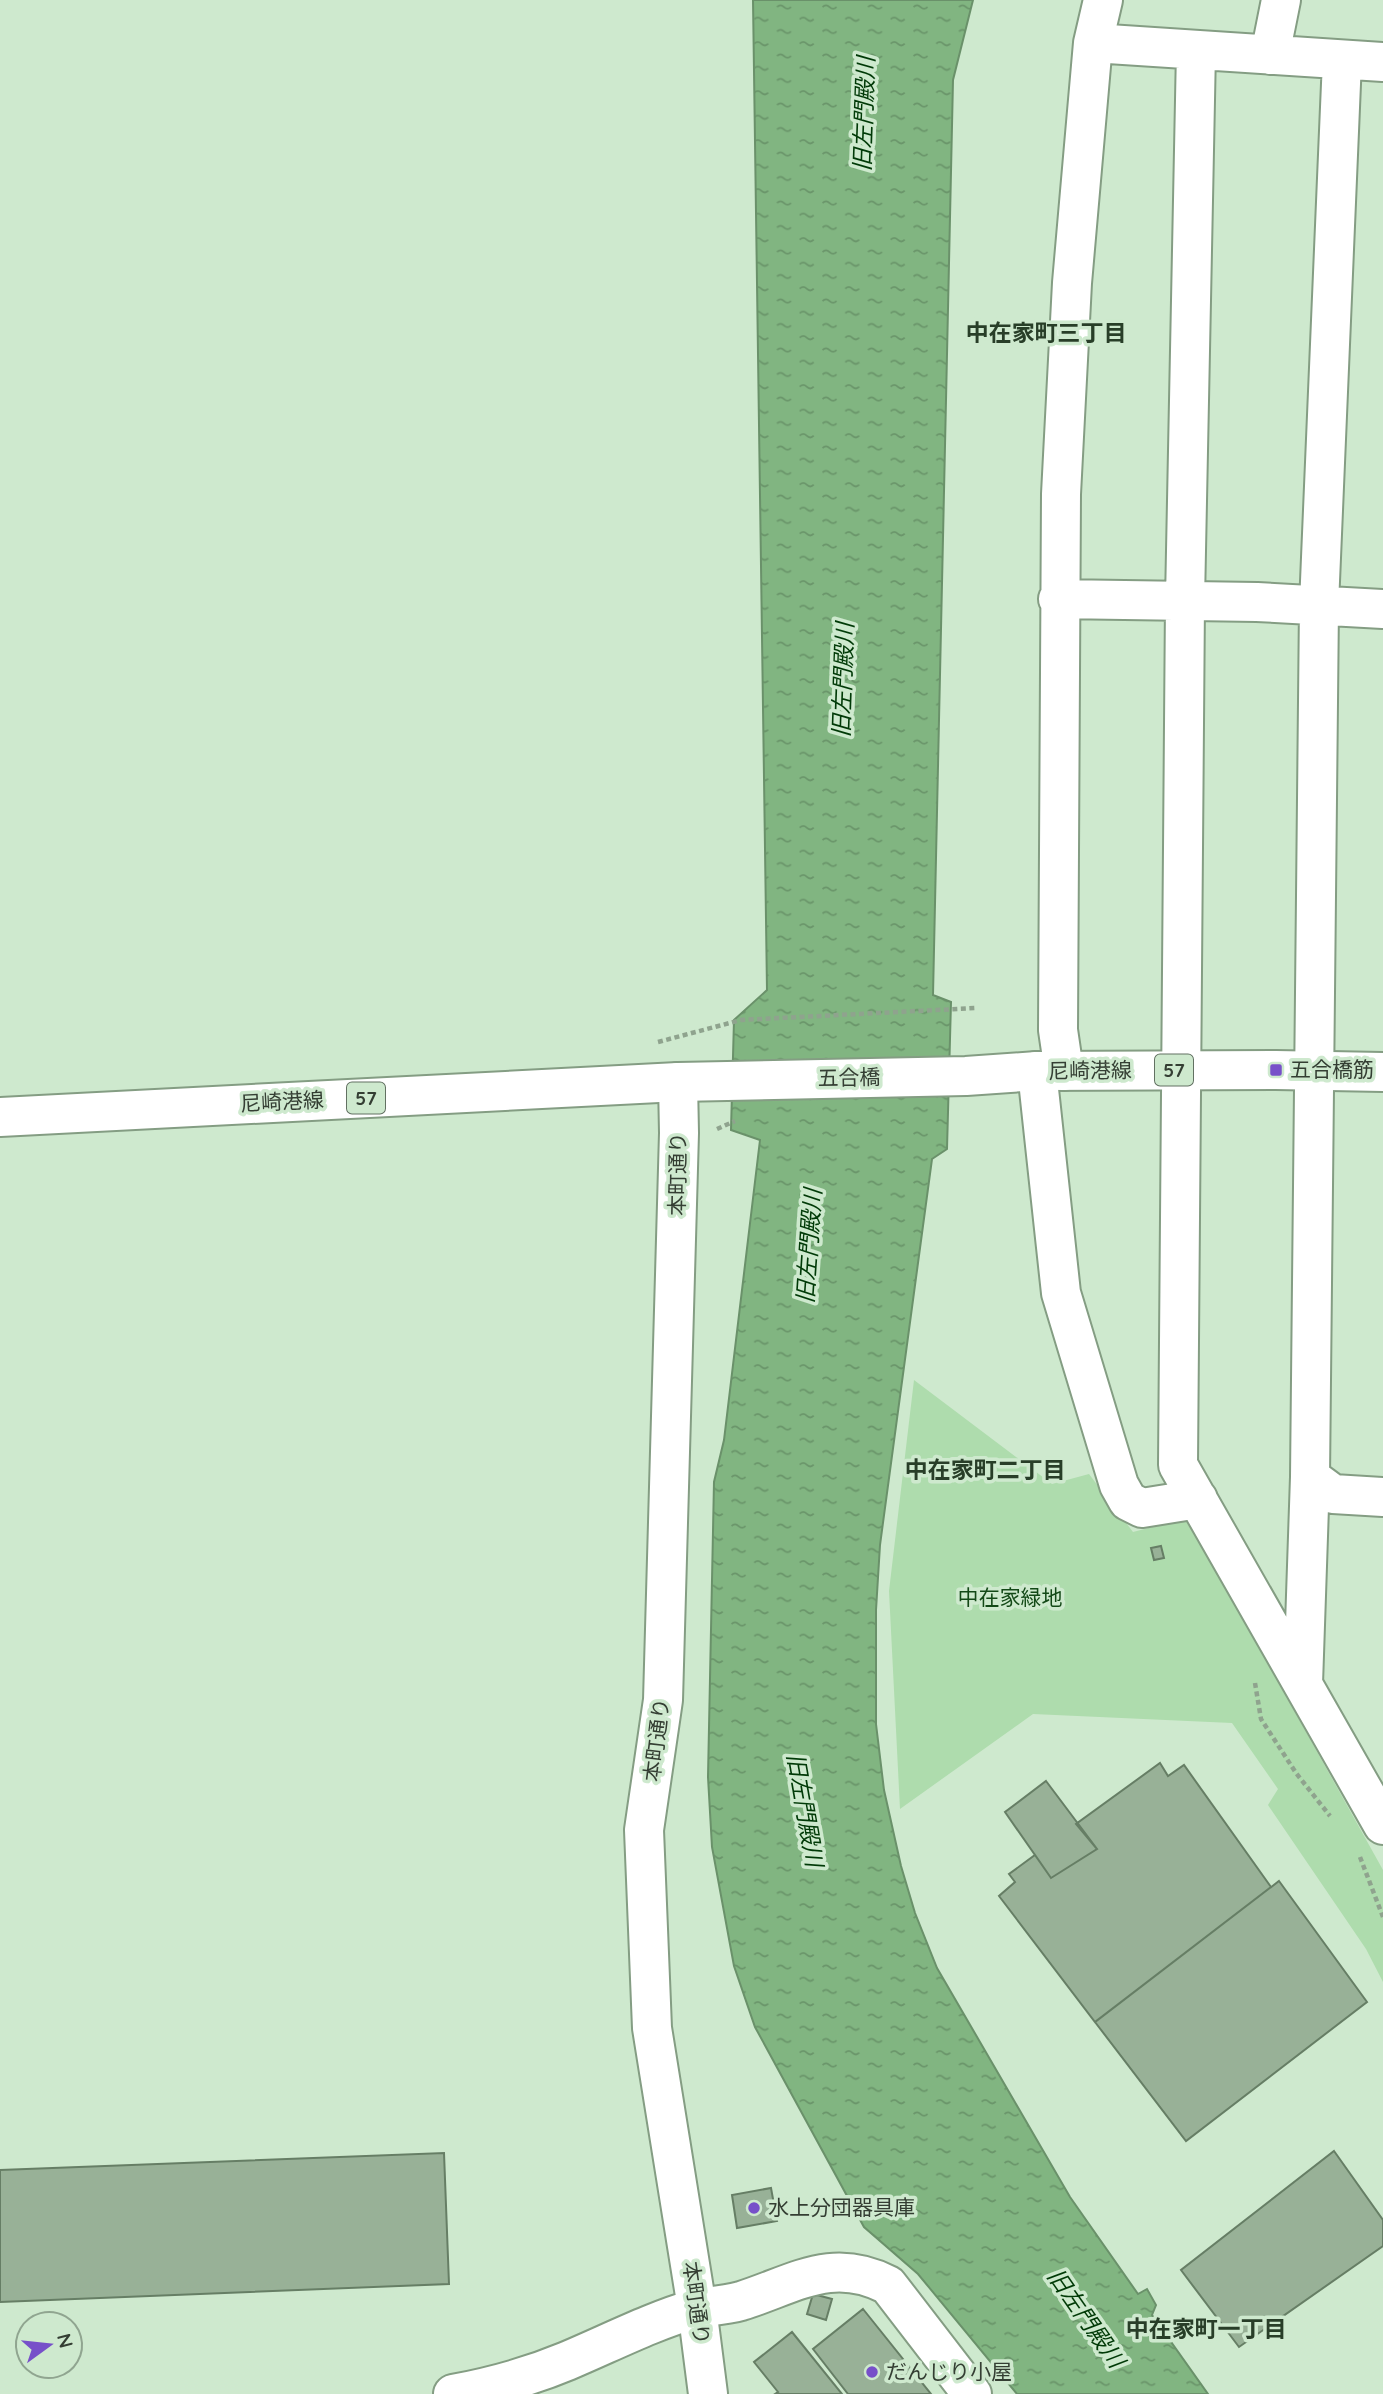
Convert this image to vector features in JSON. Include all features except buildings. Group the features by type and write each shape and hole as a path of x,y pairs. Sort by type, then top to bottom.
{"street":[{"path":"1103,0 1093,43 1072,283 1061,494 1058,599 1058,1030 1050,1071 1061,1293 1119,1485 1128,1501 1142,1508 1198,1499"},
{"path":"1270,55 1281,0"},
{"path":"1093,43 1383,62"},
{"path":"1196,50 1185,601 1178,1465 1383,1825"},
{"path":"1303,1684 1317,1494 1314,1071 1319,606 1342,60"},
{"path":"1058,599 1383,609"},
{"name":"尼崎港線","path":"966,1076 1050,1071 1383,1072"},
{"name":"五合橋","path":"733,1081 966,1076"},
{"name":"尼崎港線","path":"0,1117 733,1081"},
{"name":"本町通り","path":"678,1082 679,1133 663,1700 644,1830 652,2028 697,2308 708,2394"},
{"path":"1317,1494 1383,1497"},
{"path":"453,2394 488,2387 553,2366 652,2322 697,2308 738,2302 812,2276 843,2270 870,2276 888,2285 972,2394"}],"path":[{"path":"648,1044 741,1020 976,1009"}],"green space":[{"name":"中在家緑地","path":"914,1380 1052,1484 1089,1474 1133,1532 1187,1518 1383,1870 1383,1982 1366,1949 1268,1805 1278,1789 1232,1723 1033,1714 900,1809 889,1591"}],"water":[{"name":"旧左門殿川","path":"753,0 973,0 953,80 933,995 951,1002 947,1149 932,1159 880,1545 876,1610 876,1724 884,1790 901,1866 915,1913 937,1968 1070,2197 1138,2294 1147,2289 1156,2305 1152,2315 1208,2394 1017,2394 918,2274 864,2227 755,2027 734,1966 712,1847 708,1777 714,1482 724,1440 760,1140 731,1130 734,1020 767,990"}],"place":[{"name":"五合橋筋","path":"1276,1070"},
{"name":"水上分団器具庫","path":"754,2208"},
{"name":"だんじり小屋","path":"872,2372"}],"district":[{"name":"中在家町三丁目","path":"1046,333"},
{"name":"中在家町二丁目","path":"985,1470"},
{"name":"中在家町一丁目","path":"1206,2329"}]}
